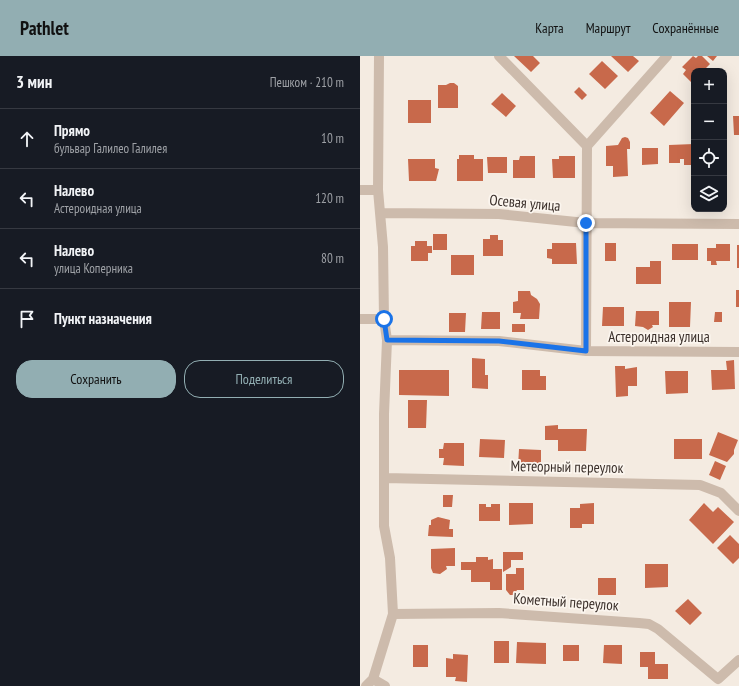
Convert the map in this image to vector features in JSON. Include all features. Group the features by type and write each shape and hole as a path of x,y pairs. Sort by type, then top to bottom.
{"street":[{"path":"379,56 378,190 384,247 384,319 387,340 384,414 384,526 390,558 394,614 370,682 385,686"},
{"path":"499,56 587,146"},
{"path":"586,351 587,146 667,56"},
{"path":"360,190 378,190"},
{"name":"Осевая улица","path":"380,213 499,214 586,223 739,224"},
{"path":"360,319 384,319"},
{"name":"Астероидная улица","path":"387,340 499,341 586,351 739,352"},
{"name":"Метеорный переулок","path":"385,478 700,485 721,493 739,511"},
{"name":"Кометный переулок","path":"394,614 499,613 649,624 658,629 718,679 739,660"}],"building":[{"path":"514,56 533,56 540,63 531,72"},
{"path":"611,56 633,56 639,61 628,72"},
{"path":"693,56 696,58 698,56 702,56 710,64 706,68 691,68 691,82 683,74 686,70 682,67"},
{"path":"707,56 717,56 713,61"},
{"path":"602,61 618,76 605,89 589,74"},
{"path":"454,83 458,86 458,108 438,108 438,85 446,85"},
{"path":"579,87 587,95 582,100 574,92"},
{"path":"670,91 684,103 664,126 650,113"},
{"path":"502,93 516,106 506,117 491,104"},
{"path":"408,100 431,100 431,123 408,123"},
{"path":"733,116 739,116 739,135 734,135"},
{"path":"622,138 628,138 630,142 630,149 627,149 628,176 613,177 613,166 606,166 606,146 618,145"},
{"path":"691,144 691,165 684,165 684,159 680,159 680,163 669,163 669,145"},
{"path":"642,148 658,148 658,164 642,165"},
{"path":"459,155 474,155 474,159 483,159 483,181 457,181 457,159 459,159"},
{"path":"520,156 535,156 535,178 513,178 513,160 519,160"},
{"path":"559,156 575,156 575,178 553,178 552,159 559,159"},
{"path":"487,157 507,157 507,173 488,173"},
{"path":"408,159 435,159 435,168 439,169 436,181 409,181"},
{"path":"433,234 447,234 447,250 433,250"},
{"path":"490,235 498,235 498,240 503,240 503,256 483,256 483,239 490,239"},
{"path":"415,241 427,241 427,246 432,246 432,253 428,253 428,261 411,261 411,246 415,246"},
{"path":"552,243 576,243 577,264 552,264 552,259 547,258 547,249 552,249"},
{"path":"605,243 616,243 616,261 605,261"},
{"path":"672,244 698,244 698,260 672,260"},
{"path":"716,244 730,244 730,261 716,261 717,265 711,265 711,261 707,261 707,248 716,248"},
{"path":"737,245 739,245 739,268 737,268"},
{"path":"451,255 474,255 474,275 451,275"},
{"path":"650,261 661,261 661,284 636,284 636,267 650,267"},
{"path":"736,290 739,290 739,307 736,307"},
{"path":"518,291 530,291 531,295 537,299 540,304 539,319 520,319 521,313 513,313 513,302 518,301"},
{"path":"669,302 691,302 690,327 669,327"},
{"path":"603,307 624,307 624,326 602,326"},
{"path":"636,311 659,311 659,325 652,325 653,327 648,330 643,327 635,326"},
{"path":"482,312 500,312 500,329 481,329"},
{"path":"715,312 722,312 722,322 714,322"},
{"path":"449,313 466,313 465,332 449,332"},
{"path":"512,324 525,324 525,332 512,332"},
{"path":"472,358 485,359 485,375 488,375 488,389 472,388"},
{"path":"734,360 735,389 712,390 711,370 727,370 726,361"},
{"path":"615,366 625,366 625,369 637,367 637,386 628,386 628,396 616,397"},
{"path":"399,370 449,370 449,396 399,395"},
{"path":"522,370 540,370 540,376 546,376 546,390 522,390"},
{"path":"665,371 688,371 688,393 666,394"},
{"path":"408,400 427,400 426,428 408,428"},
{"path":"558,425 558,429 587,429 586,451 558,451 558,440 545,440 545,426"},
{"path":"718,432 738,440 734,454 727,462 709,455"},
{"path":"480,439 505,440 504,458 479,457"},
{"path":"674,439 702,439 702,459 674,459"},
{"path":"444,443 464,443 464,466 443,465 444,458 439,458 439,449 443,449"},
{"path":"519,449 541,450 541,472 528,472 528,468 518,467"},
{"path":"715,461 726,466 720,480 709,475"},
{"path":"443,495 453,495 452,507 443,507"},
{"path":"509,503 533,503 533,524 509,525"},
{"path":"594,503 594,524 582,524 582,528 570,528 570,508 580,508 580,504"},
{"path":"704,503 713,512 718,507 734,522 713,544 689,520"},
{"path":"479,504 486,504 486,507 491,507 491,504 500,504 500,521 479,521"},
{"path":"438,517 450,520 449,529 453,529 453,537 428,536 431,520"},
{"path":"730,535 739,544 739,558 733,564 717,548"},
{"path":"455,548 455,566 446,566 447,569 440,574 433,573 431,568 431,549"},
{"path":"503,552 523,552 523,560 511,560 511,567 503,572"},
{"path":"476,557 488,557 488,560 493,559 493,569 502,569 502,590 490,590 490,582 471,582 471,570 461,570 461,562 476,562"},
{"path":"645,564 668,564 668,587 645,588"},
{"path":"516,568 524,568 524,590 517,590 514,595 510,595 506,590 506,574 516,574"},
{"path":"598,578 616,578 616,595 598,595"},
{"path":"688,599 702,613 690,625 675,611"},
{"path":"494,641 509,641 509,663 494,663"},
{"path":"517,642 546,643 546,664 516,663"},
{"path":"413,645 428,645 428,667 413,667"},
{"path":"563,645 579,645 579,661 563,661"},
{"path":"604,645 622,645 622,664 603,663"},
{"path":"640,652 655,652 655,664 668,664 668,679 648,679 648,667 640,667"},
{"path":"453,654 468,655 467,682 455,681 456,677 446,677 446,658 453,659"}],"route":[{"path":"384,319 387,340 499,341 586,351 586,223"}]}
